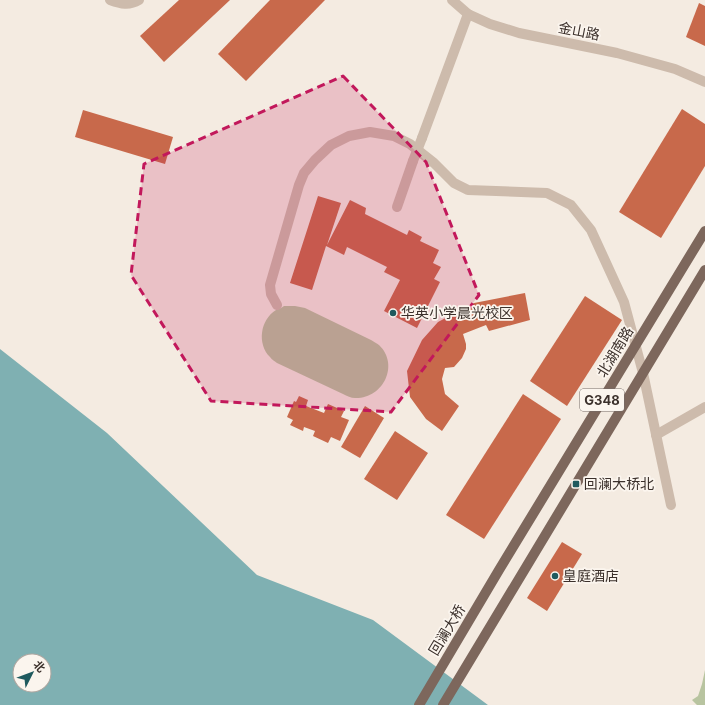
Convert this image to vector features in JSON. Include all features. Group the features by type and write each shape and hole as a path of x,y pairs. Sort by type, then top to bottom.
{"main road":[{"name":"北湖南路","path":"500,570 705,231"},
{"name":"G348","path":"443,705 705,270"},
{"name":"回澜大桥","path":"419,705 500,570"}],"street":[{"path":"110,0 122,4 129,4 139,0"},
{"name":"金山路","path":"452,0 468,14 490,24 519,33 617,53 674,69 705,82"},
{"path":"397,207 468,14"},
{"path":"277,305 271,294 270,285 299,185 304,173 331,145 349,136 370,132 394,136 410,144 434,163 454,183 468,190 547,194 570,205 591,230 624,302 636,345 671,505"},
{"path":"656,435 705,406"}],"highlighted area":[{"path":"343,76 426,162 479,295 391,412 211,401 131,275 144,164"}],"green space":[{"path":"284,306 305,308 379,345 385,353 388,362 388,371 380,387 374,393 365,397 352,398 273,360 263,346 262,332 266,320 271,314"},
{"path":"705,670 705,705 697,705 692,700 698,696"}],"water":[{"path":"0,349 107,433 257,575 373,620 488,705 0,705"}],"building":[{"path":"179,0 230,0 164,62 140,36"},
{"path":"270,0 325,0 246,81 218,54"},
{"path":"699,3 705,6 705,46 686,37"},
{"path":"682,109 705,124 705,166 661,238 619,212"},
{"path":"83,110 173,137 165,164 75,137"},
{"path":"318,196 341,203 327,245 350,200 366,208 365,214 407,235 409,230 422,237 420,241 439,250 433,263 441,267 434,279 440,282 417,328 384,311 400,280 384,272 387,267 347,247 344,255 326,246 312,290 290,283"},
{"path":"525,293 530,320 489,331 486,325 463,334 466,349 462,358 454,367 445,368 442,379 445,394 459,406 442,431 426,419 410,397 407,371 422,340 438,322 474,303"},
{"path":"585,296 622,320 567,406 530,381"},
{"path":"523,394 561,419 484,539 446,515"},
{"path":"299,396 308,400 306,406 324,413 328,404 344,411 341,417 349,420 340,441 331,437 328,443 313,436 315,431 304,427 303,431 290,425 293,420 287,417 294,401 296,402"},
{"path":"365,406 384,418 360,458 341,447"},
{"path":"395,431 428,453 397,500 364,479"},
{"name":"皇庭酒店","path":"562,542 582,554 547,611 527,598"}],"place":[{"name":"华英小学晨光校区","path":"393,313"},
{"name":"回澜大桥北","path":"576,484"},
{"name":"皇庭酒店","path":"555,576"}]}
